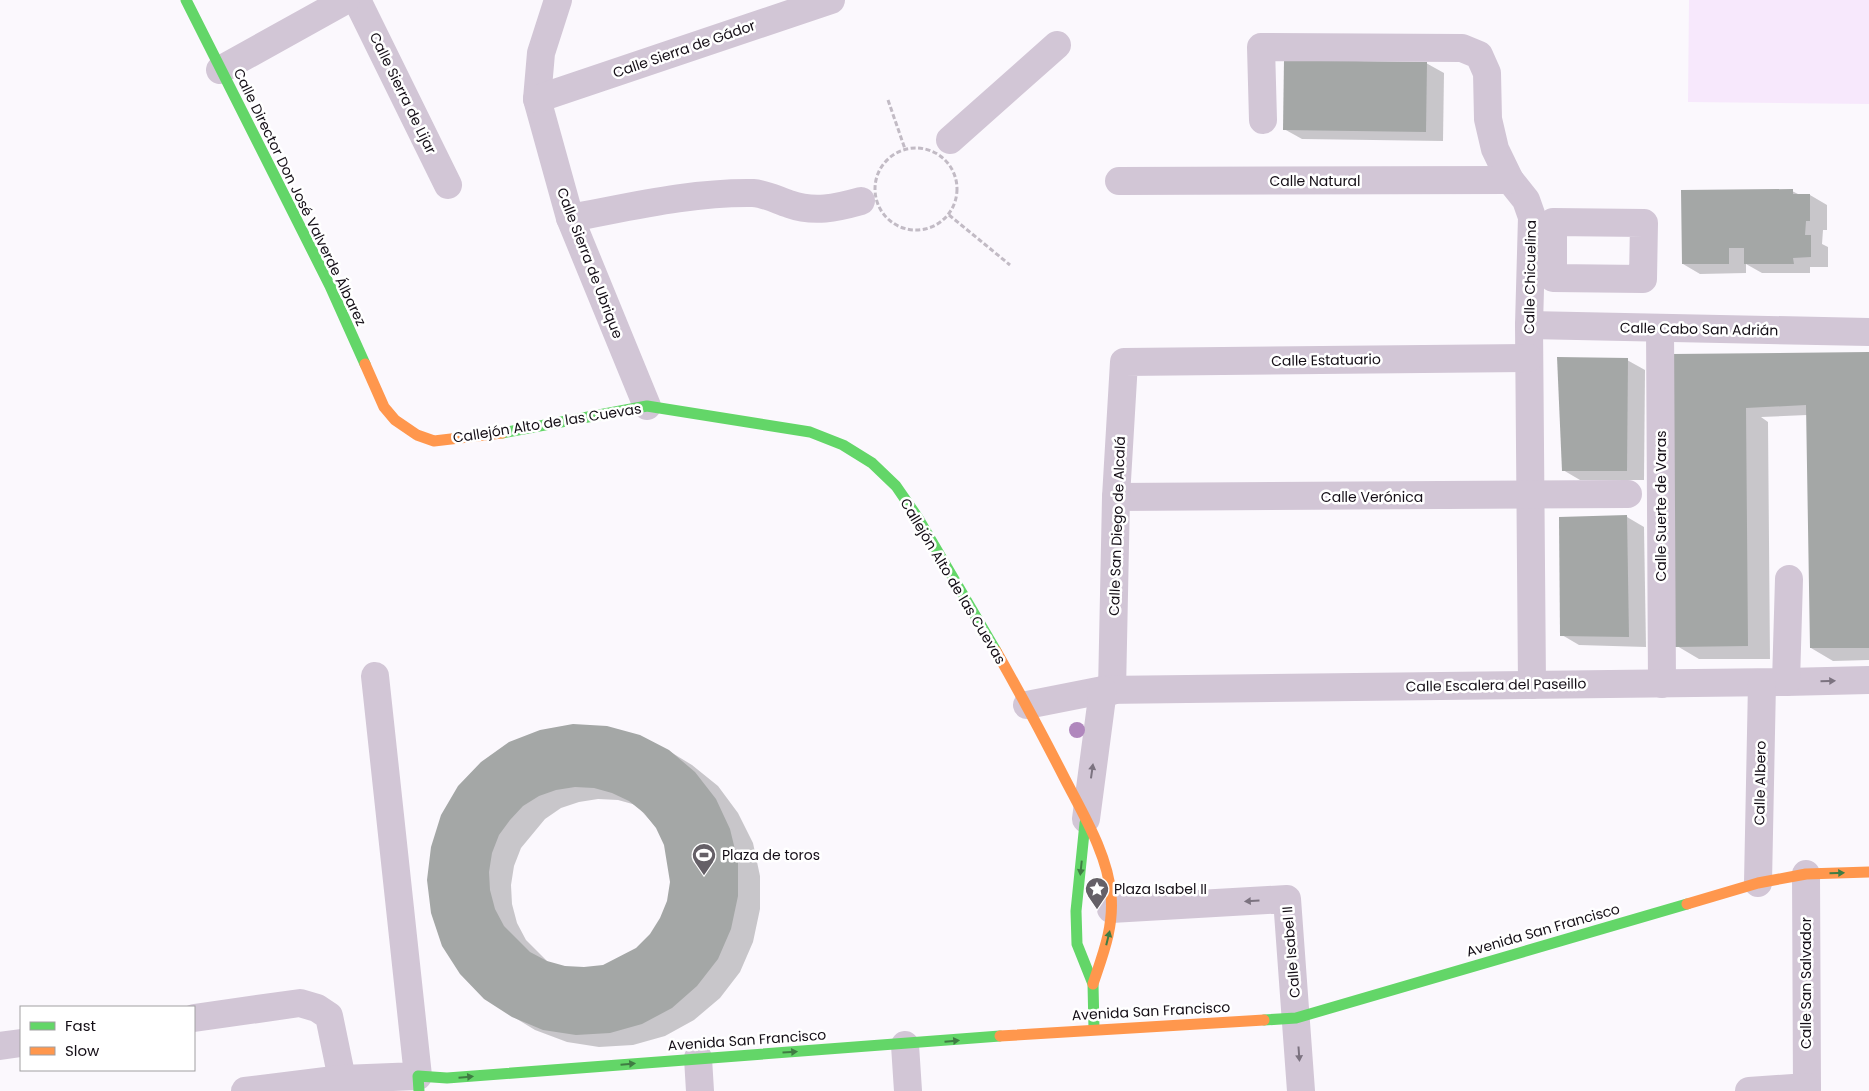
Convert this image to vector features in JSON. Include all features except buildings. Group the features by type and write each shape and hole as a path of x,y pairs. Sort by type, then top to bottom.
{"street":[{"name":"Calle Director Don José Valverde Álbarez","path":"186,0 330,286 384,407 395,420 417,435 434,441"},
{"path":"220,70 346,0"},
{"name":"Calle Sierra de Lijar","path":"357,0 448,185"},
{"name":"Calle Sierra de Ubrique","path":"558,0 541,53 537,98 570,218 647,406"},
{"name":"Calle Sierra de Gádor","path":"537,98 831,0"},
{"path":"950,140 1056,46"},
{"name":"Calle Chicuelina","path":"1263,120 1261,46 1462,48 1479,56 1487,73 1488,118 1493,141 1510,180 1526,200 1532,216 1529,325 1532,685"},
{"name":"Calle Natural","path":"1119,181 1510,180"},
{"path":"570,218 693,197 754,193 808,210 839,207 861,201"},
{"name":"Calle Cabo San Adrián","path":"1529,325 1869,332"},
{"name":"Calle Suerte de Varas","path":"1660,328 1662,684"},
{"name":"Calle Estatuario","path":"1124,362 1529,358"},
{"name":"Calle San Diego de Alcalá","path":"1107,691 1124,362"},
{"name":"Callejón Alto de las Cuevas","path":"434,441 480,437 647,406 810,432 843,444 872,463 896,486 918,518 1027,705 1086,819"},
{"name":"Calle Verónica","path":"1116,498 1628,494"},
{"path":"1774,683 1789,580"},
{"path":"245,1091 342,1078 418,1084 375,676"},
{"name":"Calle Escalera del Paseillo","path":"1107,691 1774,683 1869,680"},
{"name":"Calle Albero","path":"1758,883 1774,683"},
{"path":"1027,705 1107,691 1086,819 1076,911 1077,944 1093,984"},
{"path":"1086,819 1105,867 1111,895 1110,934 1093,984 1094,1029"},
{"name":"Avenida San Francisco","path":"418,1084 447,1078 698,1058 905,1045 1094,1029 1296,1018 1758,883 1806,874 1869,872"},
{"name":"Calle San Salvador","path":"1806,874 1807,1089"},
{"name":"Calle Isabel II","path":"1111,909 1287,899 1301,1091"},
{"path":"195,1018 300,1003 317,1008 329,1016 342,1078"},
{"path":"0,1046 20,1043"},
{"path":"905,1045 908,1091"},
{"path":"698,1058 700,1091"},
{"path":"1750,1091 1807,1089"}],"path":[{"path":"888,100 905,149"},
{"path":"905,149 928,149 938,154 948,163 955,175 958,189 955,203 949,215 938,224 926,229 913,230 900,227 888,219 880,209 876,196 875,184 878,172 885,162 905,149"},
{"path":"949,215 1010,265"}],"shaded area":[{"path":"1689,0 1869,0 1869,104 1688,102"}],"traffic: fast":[{"path":"186,0 330,286 365,364"},
{"path":"502,433 647,406 810,432 843,445 872,463 896,486 918,518 996,651"},
{"path":"1085,823 1076,911 1077,944 1093,984 1094,1029"},
{"path":"1264,1020 1296,1018 1687,904"},
{"path":"419,1091 418,1076 447,1078 1000,1036"}],"traffic: slow":[{"path":"365,364 384,407 395,420 417,435 434,441 502,433"},
{"path":"996,651 1087,821 1105,865 1111,895 1111,918 1107,940 1093,984"},
{"path":"1687,904 1758,883 1806,874 1869,872"},
{"path":"1000,1036 1264,1020"}],"place":[{"name":"Plaza de toros","path":"704,876"},
{"name":"Plaza Isabel II","path":"1097,910"}]}
